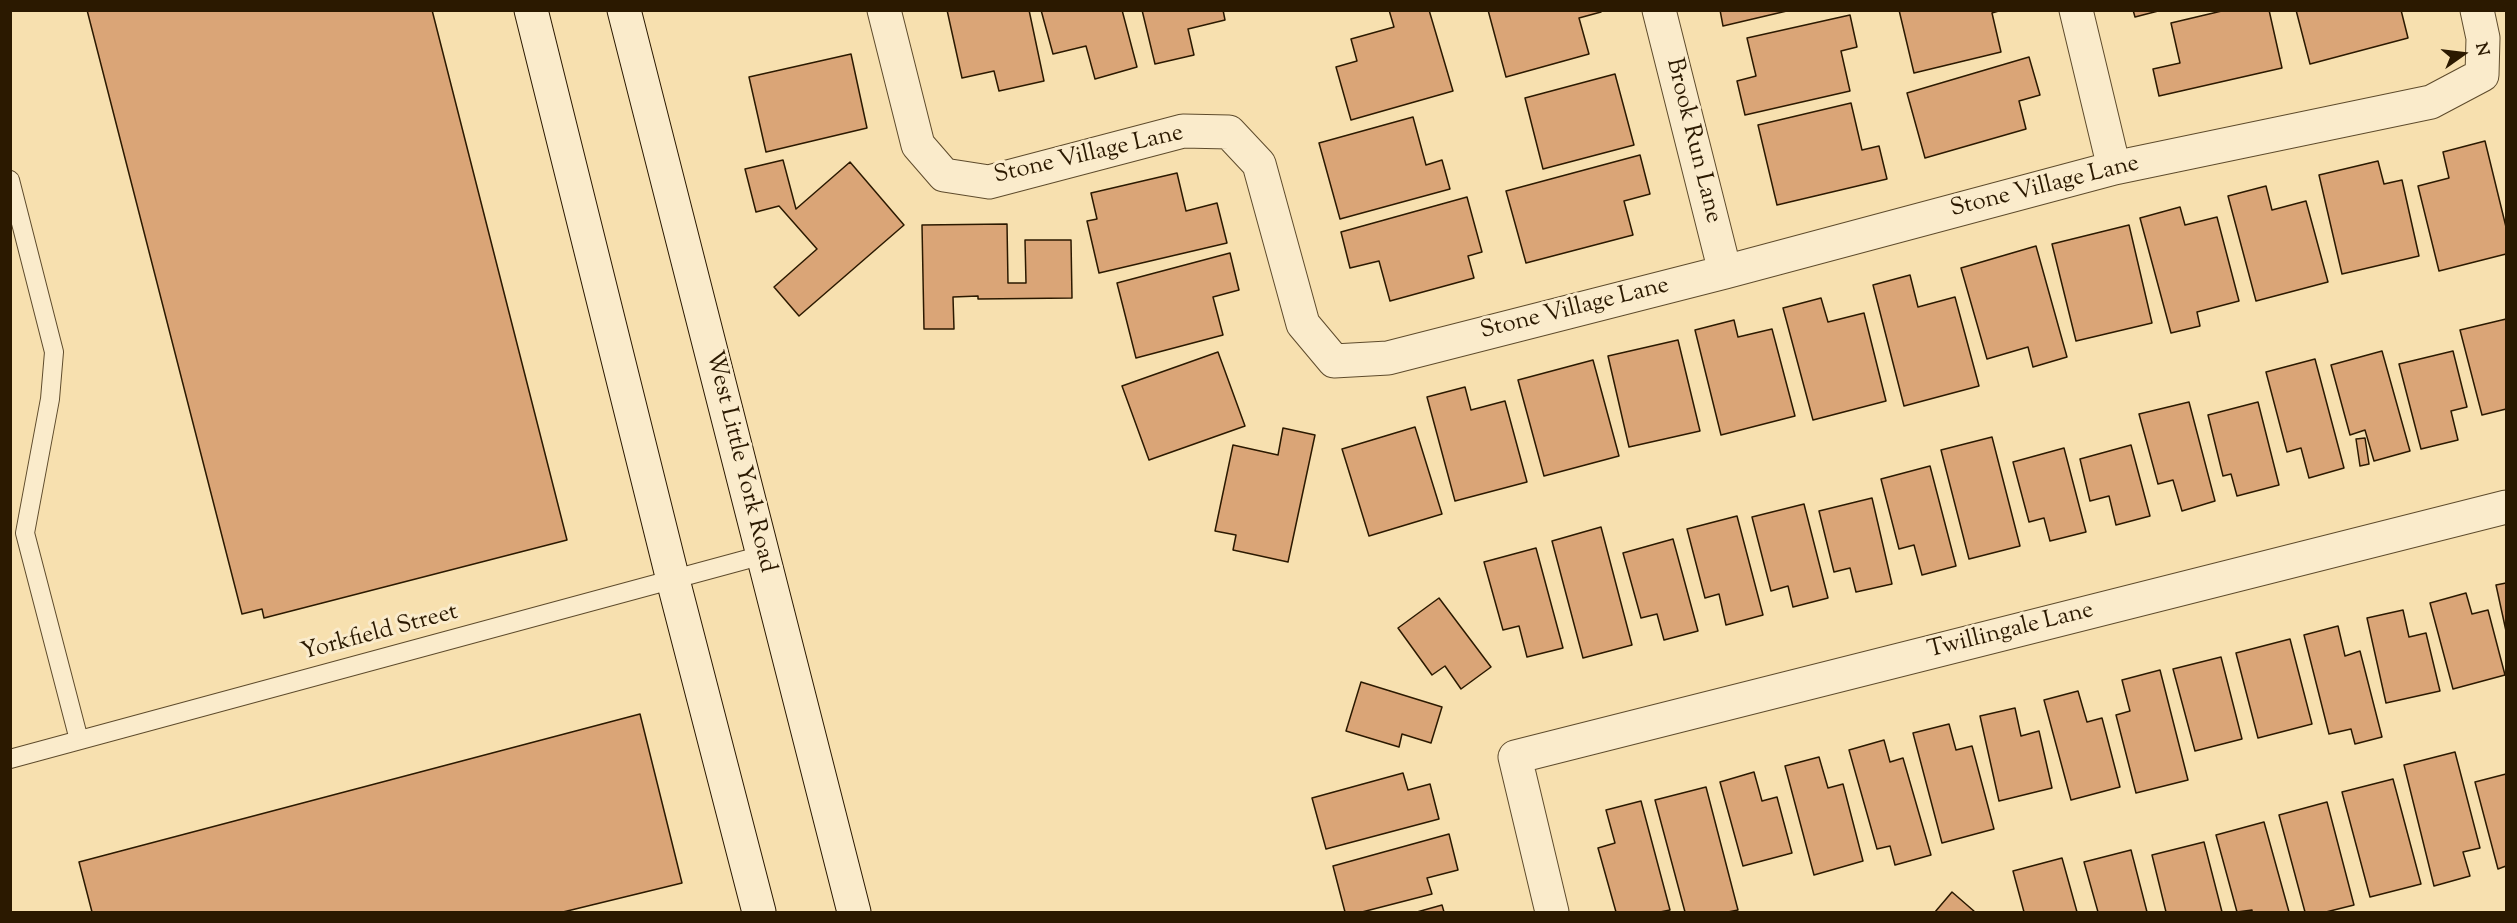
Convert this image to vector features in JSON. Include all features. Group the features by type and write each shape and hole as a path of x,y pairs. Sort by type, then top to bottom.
{"street":[{"path":"531,10 673,580 759,912"},
{"name":"West Little York Road","path":"624,10 854,912"},
{"name":"Stone Village Lane","path":"884,10 918,145 944,175 989,182 1183,131 1229,132 1259,164 1303,324 1334,361 1388,358 1725,272 2114,168 2431,102 2482,75 2480,24"},
{"name":"Brook Run Lane","path":"1659,10 1725,272"},
{"path":"2076,10 2114,168"},
{"name":"Twillingale Lane","path":"1552,912 1515,757 2506,507"}],"lane":[{"path":"10,180 54,352 50,399 25,533 79,740"},
{"name":"Yorkfield Street","path":"10,759 762,555"}],"building":[{"path":"87,10 432,10 567,540 264,618 262,609 242,614"},
{"path":"947,10 1029,10 1044,81 999,91 994,71 962,78"},
{"path":"1041,10 1122,10 1137,67 1095,79 1086,46 1053,54"},
{"path":"1142,10 1223,10 1225,20 1188,29 1194,55 1155,64"},
{"path":"1389,10 1429,10 1453,91 1351,120 1336,67 1357,61 1351,39 1394,27"},
{"path":"1488,10 1601,10 1601,12 1579,18 1589,54 1506,77"},
{"path":"1720,10 1791,10 1723,26"},
{"path":"1899,10 2002,10 1992,13 2001,52 1914,73"},
{"path":"2133,10 2162,10 2135,17"},
{"path":"2226,10 2269,10 2282,68 2159,96 2153,69 2180,63 2171,23"},
{"path":"2296,10 2401,10 2408,38 2310,64"},
{"path":"1850,15 1857,47 1841,51 1850,91 1745,115 1737,81 1756,76 1747,38"},
{"path":"851,54 867,128 766,152 749,77"},
{"path":"2029,57 2040,95 2019,101 2026,129 1925,158 1907,93"},
{"path":"1615,74 1634,145 1543,169 1525,98"},
{"path":"1851,103 1862,150 1879,146 1887,179 1777,205 1758,125"},
{"path":"1413,117 1426,165 1442,160 1450,189 1340,219 1319,143"},
{"path":"2485,141 2506,227 2506,254 2439,271 2418,186 2449,178 2443,152"},
{"path":"1640,155 1650,194 1624,201 1633,235 1526,263 1506,191"},
{"path":"783,160 796,209 850,162 904,225 799,316 774,287 817,249 779,206 756,212 745,169"},
{"path":"2378,161 2384,184 2402,180 2419,256 2342,274 2319,175"},
{"path":"1177,173 1186,211 1217,203 1227,243 1099,273 1087,221 1097,219 1091,193"},
{"path":"2266,186 2272,210 2306,201 2328,282 2256,301 2228,196"},
{"path":"1467,197 1482,252 1468,256 1474,278 1390,301 1379,261 1350,268 1341,232"},
{"path":"2180,207 2185,225 2217,217 2239,301 2197,312 2200,326 2171,333 2140,218"},
{"path":"1007,224 1008,283 1026,283 1025,240 1071,240 1072,298 953,297 954,329 924,329 922,225"},
{"path":"2129,225 2152,323 2076,341 2052,244"},
{"path":"2036,246 2067,357 2033,367 2028,347 1987,359 1961,268"},
{"path":"1230,253 1239,290 1213,297 1223,335 1136,358 1117,283"},
{"path":"1910,275 1918,307 1955,297 1979,386 1904,406 1873,285"},
{"path":"1821,298 1828,322 1864,313 1886,401 1813,420 1783,308"},
{"path":"2506,319 2506,409 2482,415 2460,330"},
{"path":"1734,320 1738,337 1772,329 1795,416 1721,435 1695,330"},
{"path":"1678,340 1700,431 1629,447 1608,356"},
{"path":"2382,351 2410,451 2374,461 2365,430 2350,435 2331,365"},
{"path":"2453,351 2467,407 2451,411 2458,440 2421,449 2399,364"},
{"path":"1218,352 1245,426 1149,460 1122,386"},
{"path":"2315,359 2344,468 2309,478 2301,448 2287,452 2266,372"},
{"path":"1593,360 1619,456 1544,476 1518,380"},
{"path":"1465,387 1471,410 1505,401 1527,482 1455,501 1427,397"},
{"path":"2189,402 2215,501 2182,511 2173,480 2158,484 2139,414"},
{"path":"2258,402 2279,485 2237,496 2231,474 2223,476 2208,415"},
{"path":"1415,427 1442,514 1369,536 1342,449"},
{"path":"1283,428 1315,435 1288,562 1233,550 1236,535 1215,531 1233,445 1278,455"},
{"path":"1992,437 2020,546 1969,559 1941,450"},
{"path":"2365,438 2369,464 2360,466 2356,439"},
{"path":"2131,445 2150,516 2116,525 2109,496 2090,501 2080,459"},
{"path":"2064,448 2086,532 2050,541 2044,518 2029,522 2013,462"},
{"path":"1930,466 1956,566 1922,575 1914,545 1899,549 1881,479"},
{"path":"1872,498 1892,584 1856,592 1850,568 1834,572 1819,511"},
{"path":"1804,504 1828,598 1793,607 1788,586 1771,591 1752,517"},
{"path":"1737,516 1763,615 1726,625 1719,594 1705,598 1687,529"},
{"path":"1601,527 1632,645 1583,658 1552,541"},
{"path":"1673,539 1698,631 1664,640 1657,614 1641,618 1623,553"},
{"path":"1536,548 1563,648 1527,657 1519,626 1503,630 1484,562"},
{"path":"2506,583 2506,631 2496,585"},
{"path":"2466,593 2472,614 2488,610 2505,675 2453,689 2430,603"},
{"path":"1439,598 1491,667 1461,689 1445,666 1432,675 1398,628"},
{"path":"2403,610 2409,637 2426,633 2440,691 2386,703 2367,618"},
{"path":"2338,626 2345,656 2360,651 2382,737 2355,744 2351,729 2329,734 2304,635"},
{"path":"2290,639 2312,724 2258,738 2236,653"},
{"path":"2221,657 2242,739 2195,751 2173,669"},
{"path":"2160,670 2188,780 2136,793 2116,715 2130,711 2122,680"},
{"path":"1361,682 1442,707 1431,743 1402,734 1399,747 1346,731"},
{"path":"2078,691 2087,722 2102,718 2120,787 2071,800 2044,700"},
{"path":"2015,708 2021,736 2039,731 2052,788 1999,801 1980,716"},
{"path":"640,714 682,883 563,912 92,912 79,862"},
{"path":"1949,724 1956,750 1972,746 1994,829 1942,843 1913,733"},
{"path":"1884,740 1890,762 1903,758 1931,855 1895,865 1890,846 1877,849 1849,750"},
{"path":"2455,752 2480,848 2463,852 2470,876 2434,886 2404,765"},
{"path":"1819,757 1828,788 1843,784 1863,861 1814,875 1785,766"},
{"path":"1754,772 1762,801 1777,797 1792,853 1743,866 1720,782"},
{"path":"1403,773 1408,790 1430,784 1439,819 1326,849 1312,798"},
{"path":"2506,774 2506,866 2498,869 2475,782"},
{"path":"2393,779 2421,884 2370,897 2342,792"},
{"path":"1706,787 1738,910 1685,912 1655,800"},
{"path":"1641,801 1670,910 1616,912 1598,848 1615,843 1606,810"},
{"path":"2327,802 2354,905 2326,912 2305,912 2279,815"},
{"path":"2264,822 2289,912 2252,912 2252,910 2237,912 2216,835"},
{"path":"1449,834 1458,870 1427,878 1432,894 1362,912 1345,912 1333,866"},
{"path":"2204,842 2222,912 2166,912 2152,855"},
{"path":"2131,850 2147,912 2098,912 2084,862"},
{"path":"2062,858 2077,912 2024,912 2013,871"},
{"path":"1952,892 1975,912 1935,912"},
{"path":"1442,905 1444,912 1417,912"}]}
